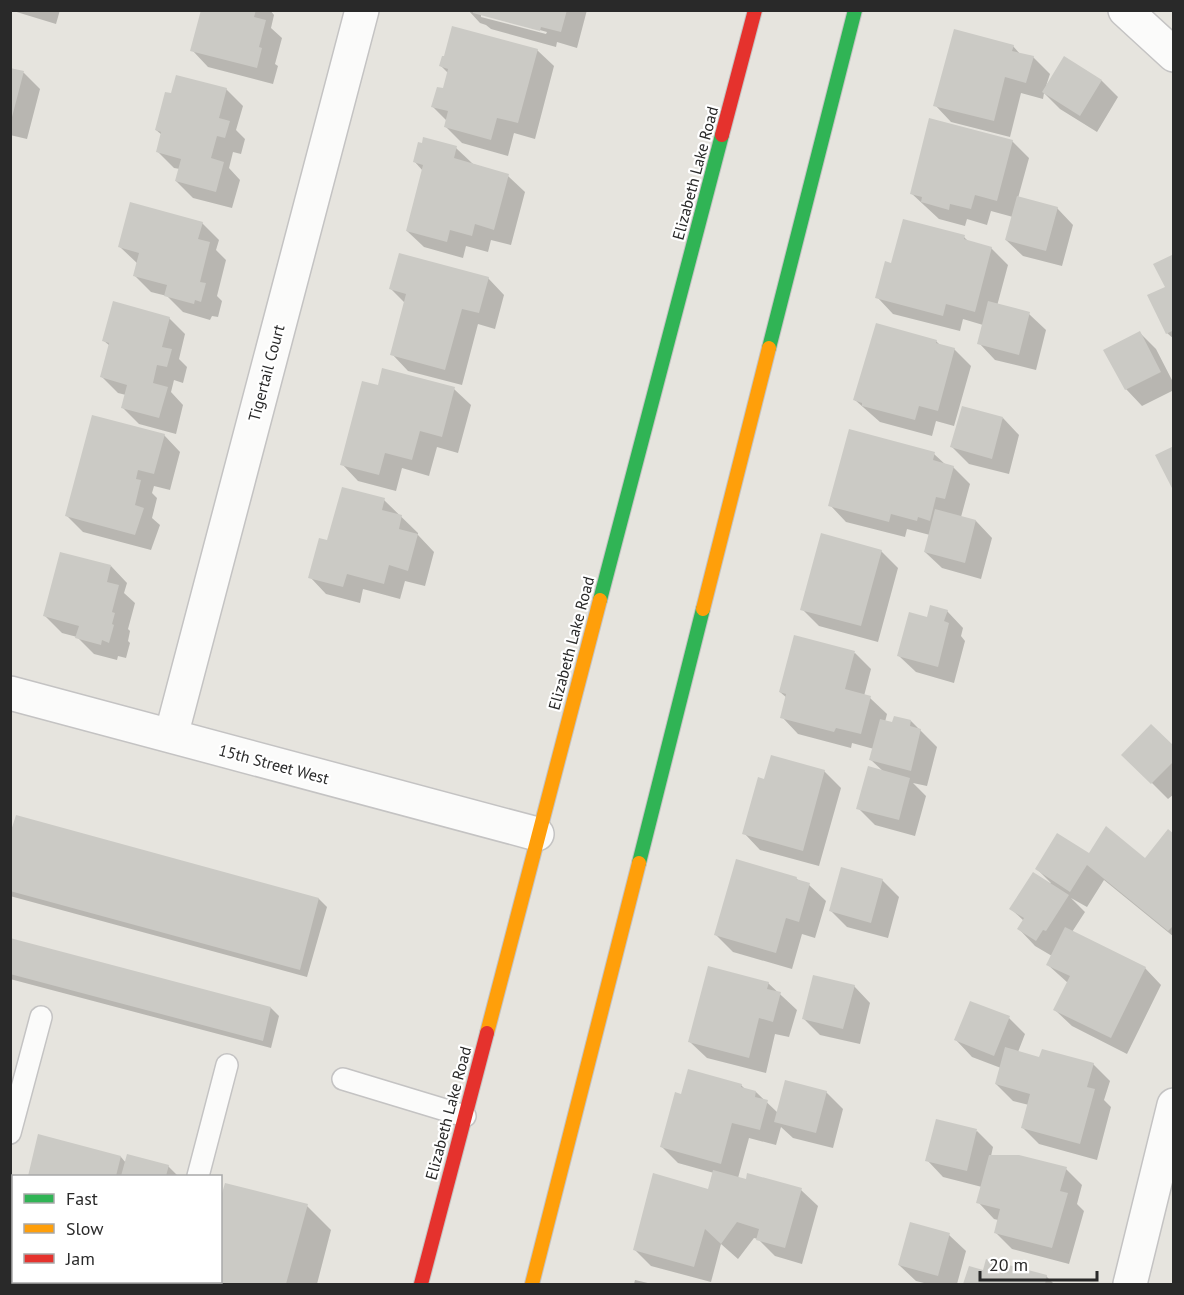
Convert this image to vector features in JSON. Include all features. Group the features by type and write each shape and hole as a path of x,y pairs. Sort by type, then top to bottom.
{"main road":[{"name":"Elizabeth Lake Road","path":"420,1284 754,10"},
{"path":"532,1284 855,10"}],"street":[{"name":"Tigertail Court","path":"171,736 362,10"},
{"path":"1125,10 1173,55"},
{"name":"15th Street West","path":"10,693 537,834"},
{"path":"1130,1284 1173,1105"}],"lane":[{"path":"10,1133 41,1017"},
{"path":"198,1175 227,1065"},
{"path":"343,1079 465,1116"}],"building":[{"path":"201,10 256,10 254,17 266,20 259,47 262,48 257,68 190,51"},
{"path":"473,10 567,10 561,32 541,27 540,31 473,13"},
{"path":"452,26 538,49 518,123 497,118 491,140 444,127 448,111 431,107 437,87 443,88 448,69 439,66"},
{"path":"954,29 1014,45 1012,51 1034,56 1026,83 1005,77 994,121 933,106"},
{"path":"1064,56 1102,80 1080,116 1042,92"},
{"path":"10,68 24,71 11,121 10,121"},
{"path":"176,75 227,88 219,118 230,121 225,138 217,136 211,158 224,162 216,192 175,181 181,159 156,152 161,132 155,130 165,92 171,93"},
{"path":"929,118 1013,140 997,201 975,195 971,209 950,204 949,210 921,202 922,197 910,194"},
{"path":"423,137 457,146 454,158 509,174 494,230 475,224 472,236 450,230 447,242 406,231 423,165 413,162 418,142 422,143"},
{"path":"1017,196 1058,207 1046,251 1005,240"},
{"path":"130,202 203,222 198,239 210,242 200,282 206,283 201,302 195,300 194,304 164,296 167,285 133,276 139,253 118,247"},
{"path":"903,219 965,235 964,239 992,247 975,312 946,304 943,316 875,298 885,261 891,263"},
{"path":"399,253 489,277 479,313 462,309 445,370 390,355 406,294 389,289"},
{"path":"1174,254 1174,330 1166,334 1147,295 1165,287 1153,264"},
{"path":"113,301 170,317 162,347 172,349 167,367 157,365 153,383 168,387 159,418 121,408 127,385 100,377 109,343 102,341"},
{"path":"988,301 1030,312 1019,355 977,344"},
{"path":"876,323 937,340 936,343 955,348 938,411 919,406 915,420 862,406 862,403 853,400"},
{"path":"1140,331 1161,372 1125,390 1103,350"},
{"path":"382,368 455,387 442,437 420,431 412,460 385,453 379,475 340,465 362,381 378,385"},
{"path":"962,406 1003,417 992,459 950,447"},
{"path":"92,415 165,434 154,474 138,470 136,479 141,480 135,505 144,508 135,535 65,516"},
{"path":"849,429 935,452 933,460 954,466 945,499 936,497 930,521 918,517 917,521 891,514 889,522 828,506"},
{"path":"1174,446 1174,492 1155,455"},
{"path":"342,487 385,498 382,510 402,515 399,529 418,534 408,571 389,565 384,584 347,574 343,587 308,578 319,538 327,540"},
{"path":"935,509 976,520 965,563 924,552"},
{"path":"821,533 882,550 861,626 800,610"},
{"path":"60,552 111,565 107,582 119,585 112,612 115,613 112,624 114,625 109,643 102,640 101,645 75,638 79,626 43,616"},
{"path":"930,605 948,610 944,621 949,623 938,667 897,656 909,612 927,617"},
{"path":"794,635 855,651 845,689 871,696 861,734 836,728 834,732 780,718 786,694 779,692"},
{"path":"894,716 911,720 910,726 921,729 911,771 869,760 880,719 892,722"},
{"path":"1151,724 1174,746 1174,761 1151,784 1121,755"},
{"path":"771,755 825,770 803,851 742,834 758,777 764,779"},
{"path":"868,766 910,778 899,820 856,809"},
{"path":"16,815 319,898 300,970 10,891 10,834"},
{"path":"1106,826 1145,858 1168,829 1174,834 1174,925 1168,931 1087,865 1070,892 1035,869 1057,833 1089,853"},
{"path":"736,859 810,883 799,922 786,918 776,953 714,935"},
{"path":"841,867 883,879 871,923 829,911"},
{"path":"1033,872 1069,895 1046,931 1043,930 1036,941 1017,929 1024,918 1009,909"},
{"path":"1065,927 1146,967 1111,1038 1053,1010 1070,976 1046,965"},
{"path":"10,938 271,1007 263,1041 10,974"},
{"path":"708,966 769,982 767,989 781,992 773,1022 759,1018 749,1058 688,1042"},
{"path":"813,975 855,985 843,1029 802,1019"},
{"path":"970,1001 1010,1016 994,1056 954,1040"},
{"path":"1005,1047 1039,1057 1042,1049 1094,1063 1087,1087 1095,1089 1080,1144 1021,1128 1030,1094 995,1084"},
{"path":"688,1069 742,1084 741,1087 756,1091 755,1097 768,1100 760,1130 732,1123 721,1164 660,1147 675,1092 681,1094"},
{"path":"785,1080 827,1091 816,1133 774,1122"},
{"path":"936,1119 977,1129 967,1171 925,1161"},
{"path":"38,1134 121,1156 116,1175 28,1175"},
{"path":"127,1154 169,1165 166,1175 121,1175"},
{"path":"989,1155 1019,1155 1067,1167 1060,1191 1068,1193 1052,1248 994,1233 1000,1209 976,1203"},
{"path":"713,1170 746,1179 747,1173 802,1188 785,1248 756,1240 759,1229 737,1222 721,1244 705,1229 694,1267 633,1250 653,1173 708,1189"},
{"path":"225,1183 308,1204 286,1284 198,1284 222,1283 222,1193"},
{"path":"910,1222 950,1233 938,1276 898,1265"},
{"path":"986,1259 1047,1275 1045,1284 963,1284 969,1266 983,1270"},
{"path":"95,1283 99,1284 14,1284"}],"traffic: fast":[{"path":"769,348 855,10"},
{"path":"600,600 722,135"},
{"path":"639,863 703,609"}],"traffic: slow":[{"path":"703,609 769,348"},
{"path":"487,1033 600,600"},
{"path":"532,1284 639,863"}],"traffic: jam":[{"path":"722,135 755,10"},
{"path":"421,1284 487,1033"}]}
